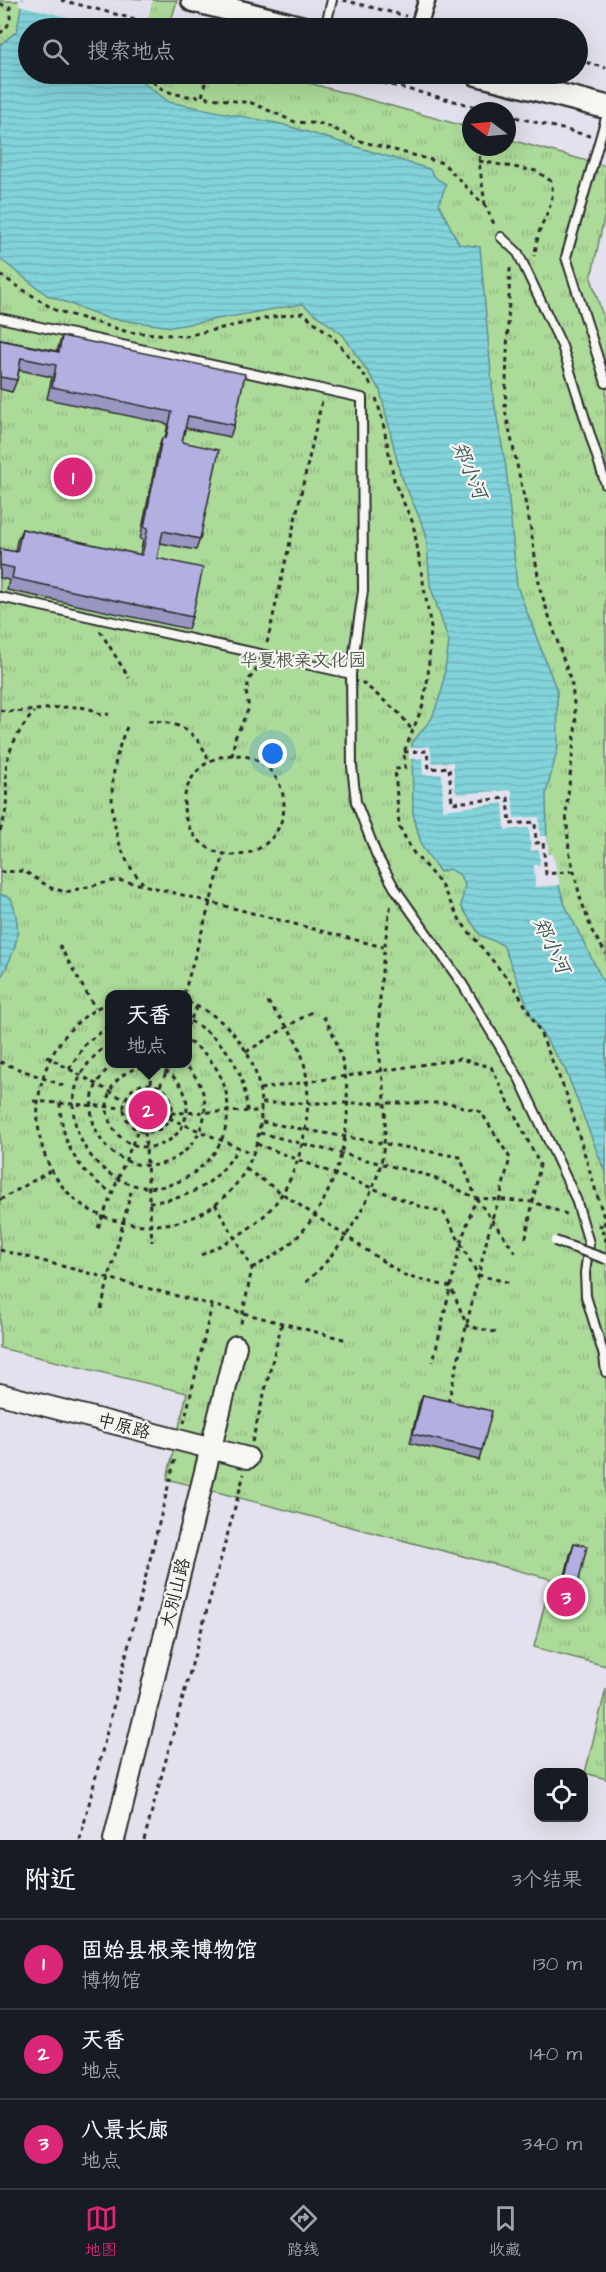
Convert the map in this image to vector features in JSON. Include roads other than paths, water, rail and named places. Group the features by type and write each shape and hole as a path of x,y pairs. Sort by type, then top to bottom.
{"main road":[{"path":"194,0 264,18"},
{"path":"516,84 606,107"},
{"name":"大别山路","path":"114,1840 237,1346"},
{"name":"中原路","path":"0,1394 248,1458"}],"street":[{"path":"421,18 427,0"}],"lane":[{"path":"328,18 332,0"},
{"path":"606,118 566,257 606,383"},
{"path":"501,237 518,253 562,346 606,485"},
{"path":"0,318 362,398 363,591 351,674 352,766 356,802 377,856 394,886 463,985 520,1080 576,1199 589,1244 585,1273 586,1296 604,1356 606,1372"},
{"path":"0,597 351,674"},
{"path":"555,1241 606,1259"}],"water":[{"path":"22,0 99,18 19,18"},
{"name":"郑小河","path":"18,25 18,84 145,84 169,102 281,124 429,169 437,179 446,184 439,204 459,244 480,247 493,396 506,467 517,586 557,691 558,747 546,794 547,847 565,905 606,987 606,1175 566,1071 531,1015 503,945 480,935 461,906 465,884 459,874 449,869 440,872 422,847 413,814 412,743 432,718 442,690 449,642 430,585 426,533 400,473 380,390 343,335 302,304 172,327 107,318 47,295 0,259 0,45 17,31"},
{"path":"0,894 11,898 17,931 14,949 0,980"}],"place":[{"name":"固始县根亲博物馆","path":"73,477"},
{"name":"天香","path":"148,1110"},
{"name":"八景长廊","path":"566,1597"}],"park label":[{"name":"华夏根亲文化园","path":"303,660"}]}
